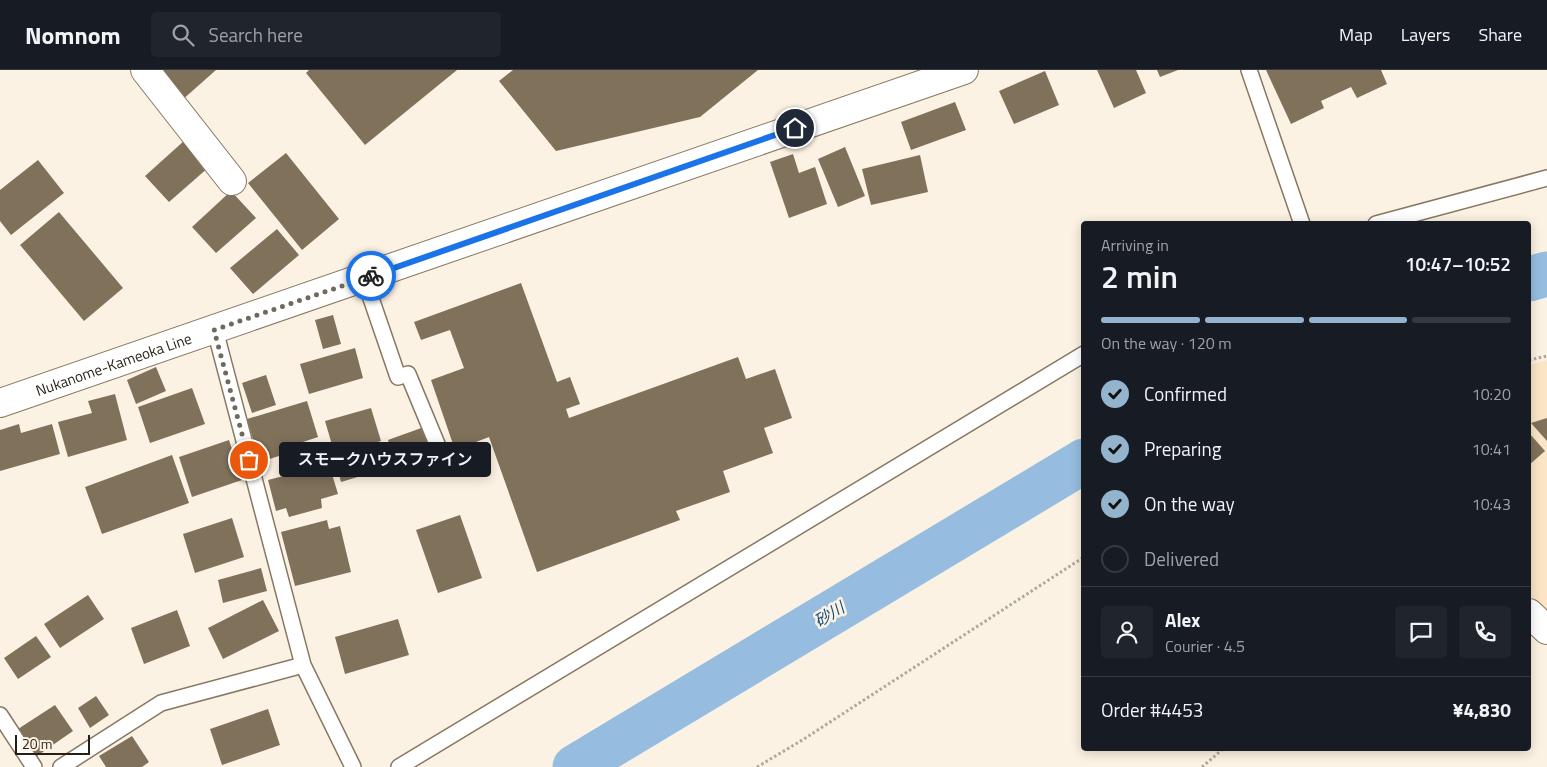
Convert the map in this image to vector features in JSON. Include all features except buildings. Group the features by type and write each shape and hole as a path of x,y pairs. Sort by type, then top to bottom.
{"main road":[{"path":"145,70 232,181"},
{"name":"Nukanome-Kameoka Line","path":"0,403 964,70"},
{"path":"1531,615 1547,630"}],"lane":[{"path":"1249,70 1301,221"},
{"path":"1387,221 1547,178"},
{"path":"364,278 398,377 408,374 442,456"},
{"path":"214,330 303,664 353,767"},
{"path":"399,767 1081,356"},
{"path":"61,767 160,704 303,664"},
{"path":"0,715 34,767"}],"path":[{"path":"1531,360 1547,356"},
{"path":"757,767 804,739 1081,559"},
{"path":"1202,767 1221,751"}],"shaded area":[{"path":"1547,360 1547,612 1531,596 1531,364"}],"waterway":[{"name":"砂川","path":"1531,278 1547,274"},
{"name":"砂川","path":"575,767 1081,463"}],"way so far":[{"path":"249,460 214,330 371,276"}],"place":[{"name":"スモークハウスファイン","path":"249,460"}],"route":[{"path":"371,276 795,128"}]}
